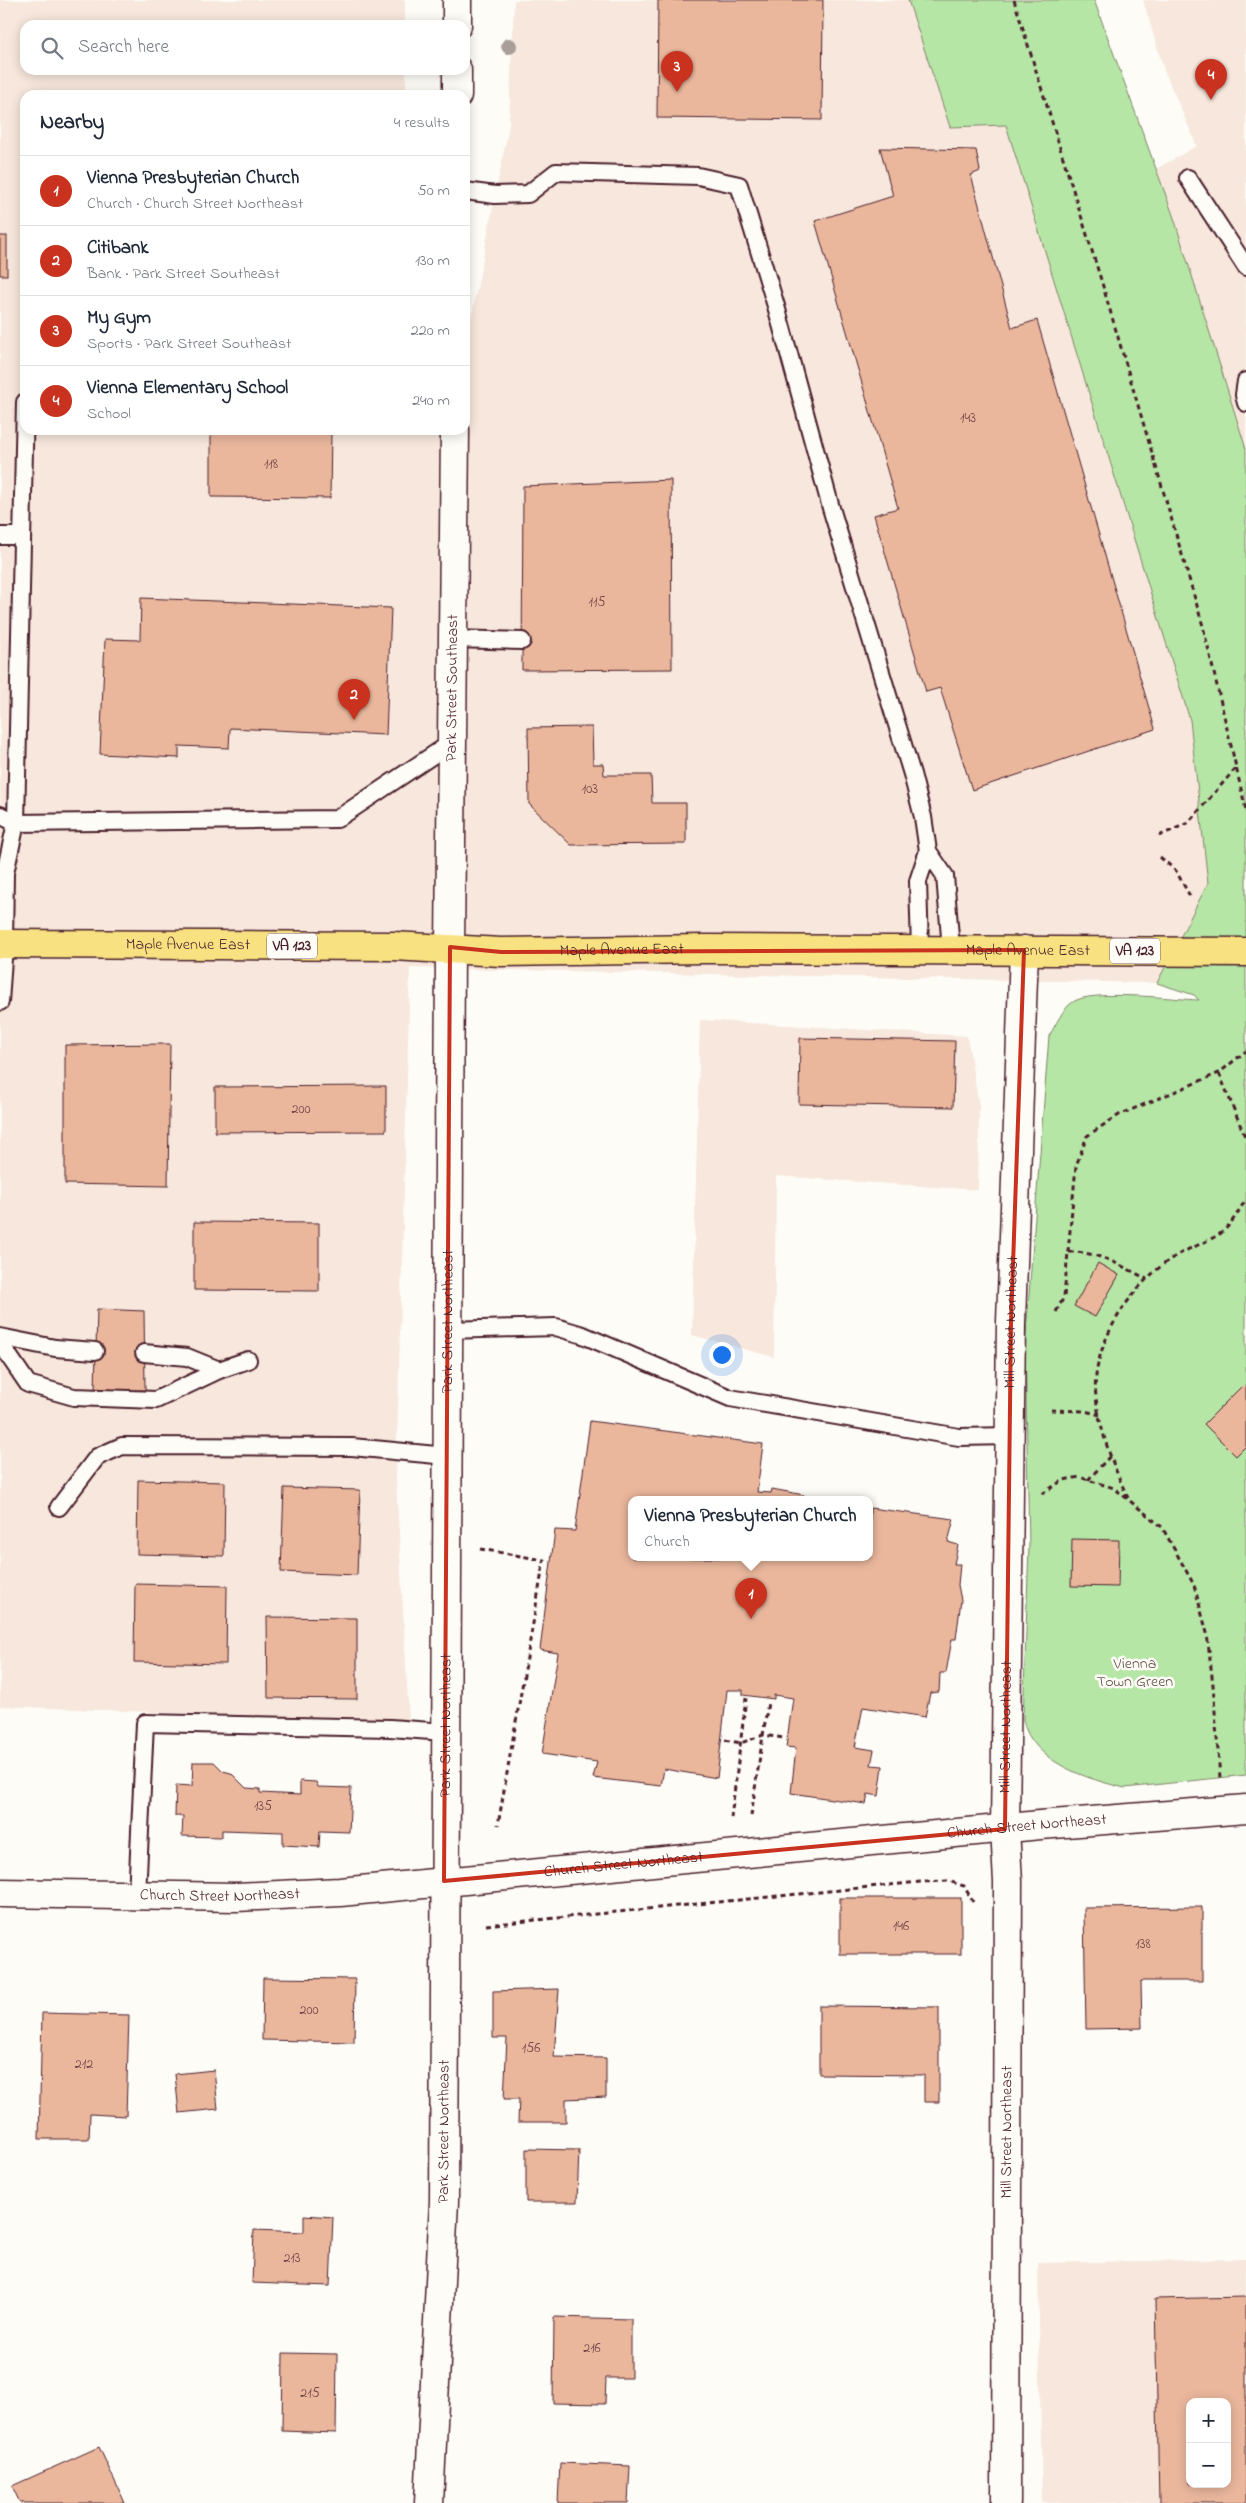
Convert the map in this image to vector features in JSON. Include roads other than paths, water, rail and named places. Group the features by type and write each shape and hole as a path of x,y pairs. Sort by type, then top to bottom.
{"main road":[{"name":"Maple Avenue East","path":"2,944 450,948 501,952 705,948 1246,952"}],"street":[{"path":"457,0 457,20"},
{"path":"457,75 457,90"},
{"name":"Park Street Southeast","path":"450,948 455,435"},
{"name":"Park Street Northeast","path":"429,2503 444,2202 447,1960 444,1881 450,948"},
{"name":"Mill Street Northeast","path":"1006,2503 1008,1882 1005,1829 1011,1322 1024,950"},
{"name":"Church Street Northeast","path":"0,1893 236,1897 340,1892 1005,1829 1246,1809"}],"lane":[{"path":"470,192 495,195 528,194 556,172 698,176 739,185 776,306 831,508 912,774 923,817 928,851 945,876 950,949"},
{"path":"1188,178 1246,267"},
{"path":"1246,381 1244,395 1246,403"},
{"path":"0,1002 5,873 16,823 24,435"},
{"path":"0,536 22,536"},
{"path":"453,638 522,641"},
{"path":"0,815 16,823 337,818 451,743"},
{"path":"920,950 918,882 928,851"},
{"path":"447,1330 556,1327 583,1335 730,1398 959,1437 1010,1436"},
{"path":"0,1337 55,1348 95,1351"},
{"path":"0,1343 28,1384 74,1397 156,1400 219,1370 248,1360"},
{"path":"144,1353 187,1357 219,1370"},
{"path":"59,1507 97,1457 122,1446 352,1447 447,1456"},
{"path":"137,1896 146,1723 390,1728 445,1732"}],"place":[{"name":"My Gym","path":"677,92"},
{"name":"Vienna Elementary School","path":"1211,100"},
{"name":"Citibank","path":"354,720"},
{"name":"Vienna Presbyterian Church","path":"751,1619"}],"park label":[{"name":"Vienna Town Green","path":"1135,1673"}]}
